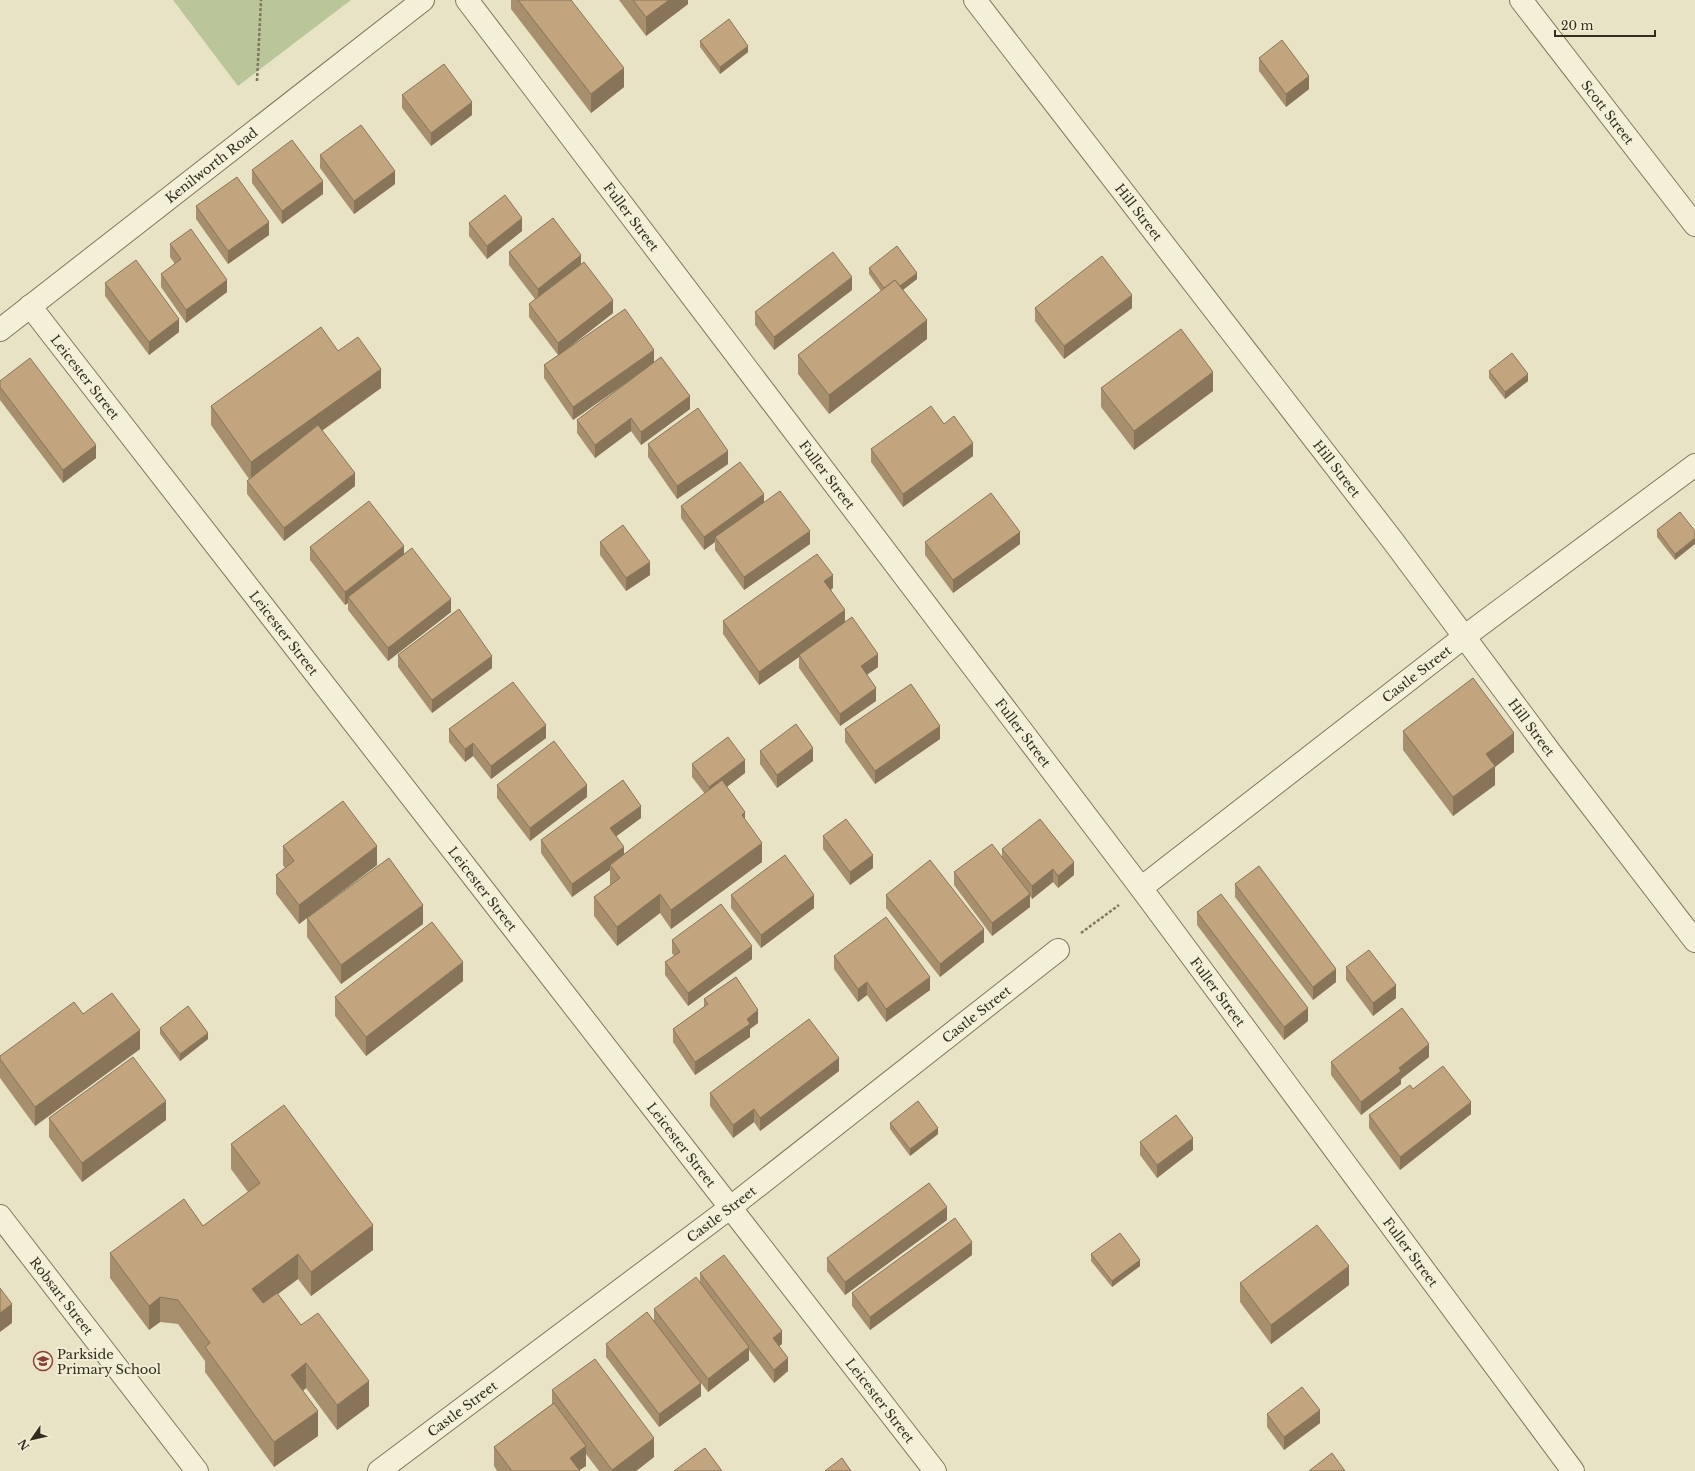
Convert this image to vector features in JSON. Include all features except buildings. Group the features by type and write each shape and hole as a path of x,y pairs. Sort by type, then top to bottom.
{"street":[{"name":"Kenilworth Road","path":"0,330 423,0"},
{"name":"Fuller Street","path":"467,0 1141,888 1573,1471"},
{"name":"Hill Street","path":"975,0 1393,541 1557,762 1695,941"},
{"name":"Scott Street","path":"1521,0 1695,225"},
{"name":"Leicester Street","path":"30,306 936,1471"},
{"name":"Castle Street","path":"1141,888 1464,637 1695,465"},
{"name":"Castle Street","path":"379,1471 731,1207 1058,950"},
{"name":"Robsart Street","path":"0,1216 197,1471"}],"path":[{"path":"258,81 261,0"},
{"path":"1058,950 1141,888"}],"green space":[{"path":"173,0 351,0 238,86"}],"place":[{"name":"Parkside Primary School","path":"43,1361"}]}
